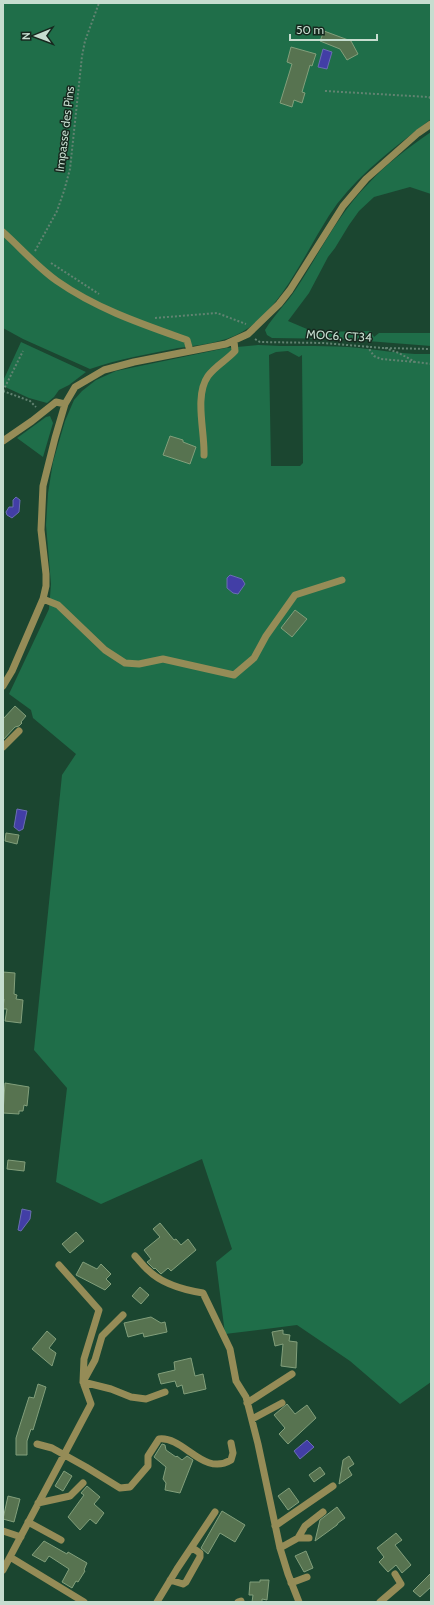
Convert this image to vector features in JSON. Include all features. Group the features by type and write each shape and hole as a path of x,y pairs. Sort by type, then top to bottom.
{"street":[{"path":"3,686 15,664 43,599 46,574 41,530 42,500 46,472 65,404 75,387 104,370 134,362 234,341 250,332 279,304 290,290 343,206 366,179 418,133 431,124"},
{"path":"3,232 20,250 56,281 89,301 130,320 187,340 190,351"},
{"path":"204,455 202,416 203,388 208,375 235,351 234,341"},
{"path":"3,441 56,402 65,404"},
{"path":"43,599 58,605 105,650 126,663 139,664 163,659 234,675 254,658 266,636 295,595 342,580"},
{"path":"3,747 19,731"},
{"path":"135,1256 148,1271 169,1284 203,1293 213,1311 230,1349 236,1381 246,1397 280,1548 291,1583 299,1602"},
{"path":"3,1570 91,1404 83,1382 84,1359 99,1310 59,1265"},
{"path":"83,1382 95,1360 102,1336 123,1315"},
{"path":"247,1403 292,1374"},
{"path":"83,1382 111,1389 131,1397 146,1399 165,1392"},
{"path":"252,1419 282,1403"},
{"path":"37,1444 52,1448 120,1488 125,1488 130,1487 148,1466 148,1456 159,1439 166,1438 203,1460 216,1465 224,1464 231,1460 233,1453 231,1443"},
{"path":"38,1503 70,1496 83,1483"},
{"path":"275,1526 333,1486"},
{"path":"157,1602 215,1512"},
{"path":"298,1538 305,1526 323,1512"},
{"path":"28,1522 61,1540"},
{"path":"3,1531 20,1537"},
{"path":"280,1548 298,1538 309,1538"},
{"path":"170,1580 183,1584 186,1582 200,1557 200,1553 194,1549 190,1550"},
{"path":"10,1557 84,1602"},
{"path":"380,1602 401,1584 395,1574"},
{"path":"291,1583 307,1577"}],"path":[{"name":"Impasse des Pins","path":"34,253 57,211 70,168 82,56 85,41 99,3"},
{"path":"324,91 429,97 431,99"},
{"path":"47,261 100,294"},
{"name":"MOC6, CT34","path":"153,318 217,313 245,323 250,332 260,342 323,343 383,348 431,349"},
{"path":"367,346 374,356 381,358 431,364"},
{"path":"383,348 399,353 415,362"},
{"path":"22,351 3,391 30,401 42,413"}],"green space":[{"path":"3,3 431,3 431,119 381,158 347,192 327,219 284,291 257,321 242,332 227,339 203,345 178,348 134,357 90,369 23,339 3,328"},
{"path":"431,132 431,194 410,187 374,197 359,211 349,225 328,257 309,293 288,321 314,332 371,331 374,337 379,333 431,333 431,346 342,339 272,338 267,335 265,330 296,289 347,208 390,163"},
{"path":"21,342 86,372 69,385 59,390 47,403 29,398 3,386 3,381"},
{"path":"258,345 337,346 410,354 431,354 431,1382 400,1404 350,1361 297,1325 225,1334 216,1262 232,1249 202,1159 101,1204 56,1182 67,1088 34,1050 62,775 76,754 33,718 31,710 9,694 49,609 51,584 46,525 48,493 53,462 65,421 74,400 82,391 96,380 116,371 226,348","holes":["288,351 299,357 302,355 303,463 300,466 271,466 269,355 276,352"]},
{"path":"50,416 53,423 43,457 17,438 46,417"}],"shaded area":[{"path":"323,49 332,52 327,69 318,67"},
{"path":"16,497 20,500 19,512 12,518 7,515 6,512 9,507 13,507 13,500"},
{"path":"230,575 242,579 245,584 238,594 233,593 227,588 227,578"},
{"path":"17,809 27,811 23,829 19,831 14,827"},
{"path":"22,1209 31,1211 30,1219 21,1231 18,1230"},
{"path":"307,1440 314,1447 300,1459 294,1451"}],"building":[{"path":"324,31 351,41 358,54 347,60 340,49 320,41"},
{"path":"291,47 316,54 312,66 310,65 302,92 305,93 302,103 294,100 292,107 280,103 292,64 287,62"},
{"path":"170,436 183,440 183,442 196,447 190,464 163,455"},
{"path":"295,610 307,619 292,637 281,628"},
{"path":"15,706 26,716 21,722 22,723 15,727 3,740 3,719"},
{"path":"6,833 19,835 17,844 5,841"},
{"path":"3,972 15,973 14,994 17,995 16,999 23,1000 21,1023 5,1021 7,1009 3,1009"},
{"path":"5,1083 29,1087 27,1106 24,1105 23,1111 19,1111 19,1114 3,1113"},
{"path":"8,1160 25,1162 24,1171 7,1169"},
{"path":"160,1223 174,1240 176,1239 181,1245 188,1239 196,1250 171,1271 168,1268 161,1274 147,1262 151,1259 144,1250 160,1237 153,1229"},
{"path":"76,1232 84,1241 70,1253 62,1244"},
{"path":"83,1262 97,1269 101,1264 111,1274 106,1279 111,1284 105,1290 76,1275"},
{"path":"140,1287 149,1295 141,1304 132,1296"},
{"path":"151,1317 161,1323 165,1322 167,1332 144,1337 143,1333 128,1337 124,1323"},
{"path":"283,1330 283,1334 290,1335 289,1341 297,1342 296,1368 281,1366 283,1344 275,1346 272,1332"},
{"path":"47,1331 56,1339 49,1348 56,1353 52,1366 32,1349"},
{"path":"191,1358 195,1376 203,1374 206,1389 184,1394 182,1385 177,1387 175,1381 161,1384 158,1374 175,1370 174,1362"},
{"path":"38,1384 46,1387 33,1430 31,1429 27,1441 27,1455 16,1455 16,1438 20,1425 29,1397 34,1398"},
{"path":"287,1404 295,1414 307,1405 316,1418 288,1444 279,1434 285,1428 274,1415"},
{"path":"162,1444 165,1445 166,1450 176,1457 177,1456 182,1460 187,1456 193,1460 180,1493 165,1490 166,1483 163,1479 166,1467 154,1457"},
{"path":"349,1456 354,1464 348,1468 352,1475 339,1484 343,1460"},
{"path":"320,1467 325,1474 314,1482 309,1475"},
{"path":"64,1471 72,1476 63,1491 55,1486"},
{"path":"87,1486 100,1497 94,1504 104,1513 96,1524 90,1519 80,1530 68,1517 84,1495 81,1493"},
{"path":"289,1488 299,1502 288,1510 278,1496"},
{"path":"8,1496 20,1499 14,1522 3,1519"},
{"path":"337,1507 345,1518 315,1541 320,1520"},
{"path":"222,1511 245,1525 235,1542 220,1533 208,1554 201,1548"},
{"path":"396,1533 402,1540 395,1545 411,1565 402,1573 396,1565 388,1572 379,1562 384,1557 377,1548"},
{"path":"44,1541 87,1563 84,1570 85,1571 72,1588 62,1582 69,1569 49,1556 45,1562 32,1555"},
{"path":"306,1551 313,1568 304,1572 295,1556"},
{"path":"431,1573 431,1587 420,1597 413,1591"},
{"path":"260,1580 269,1580 267,1600 262,1599 262,1602 252,1602 253,1595 249,1595 250,1582 260,1582"}]}
